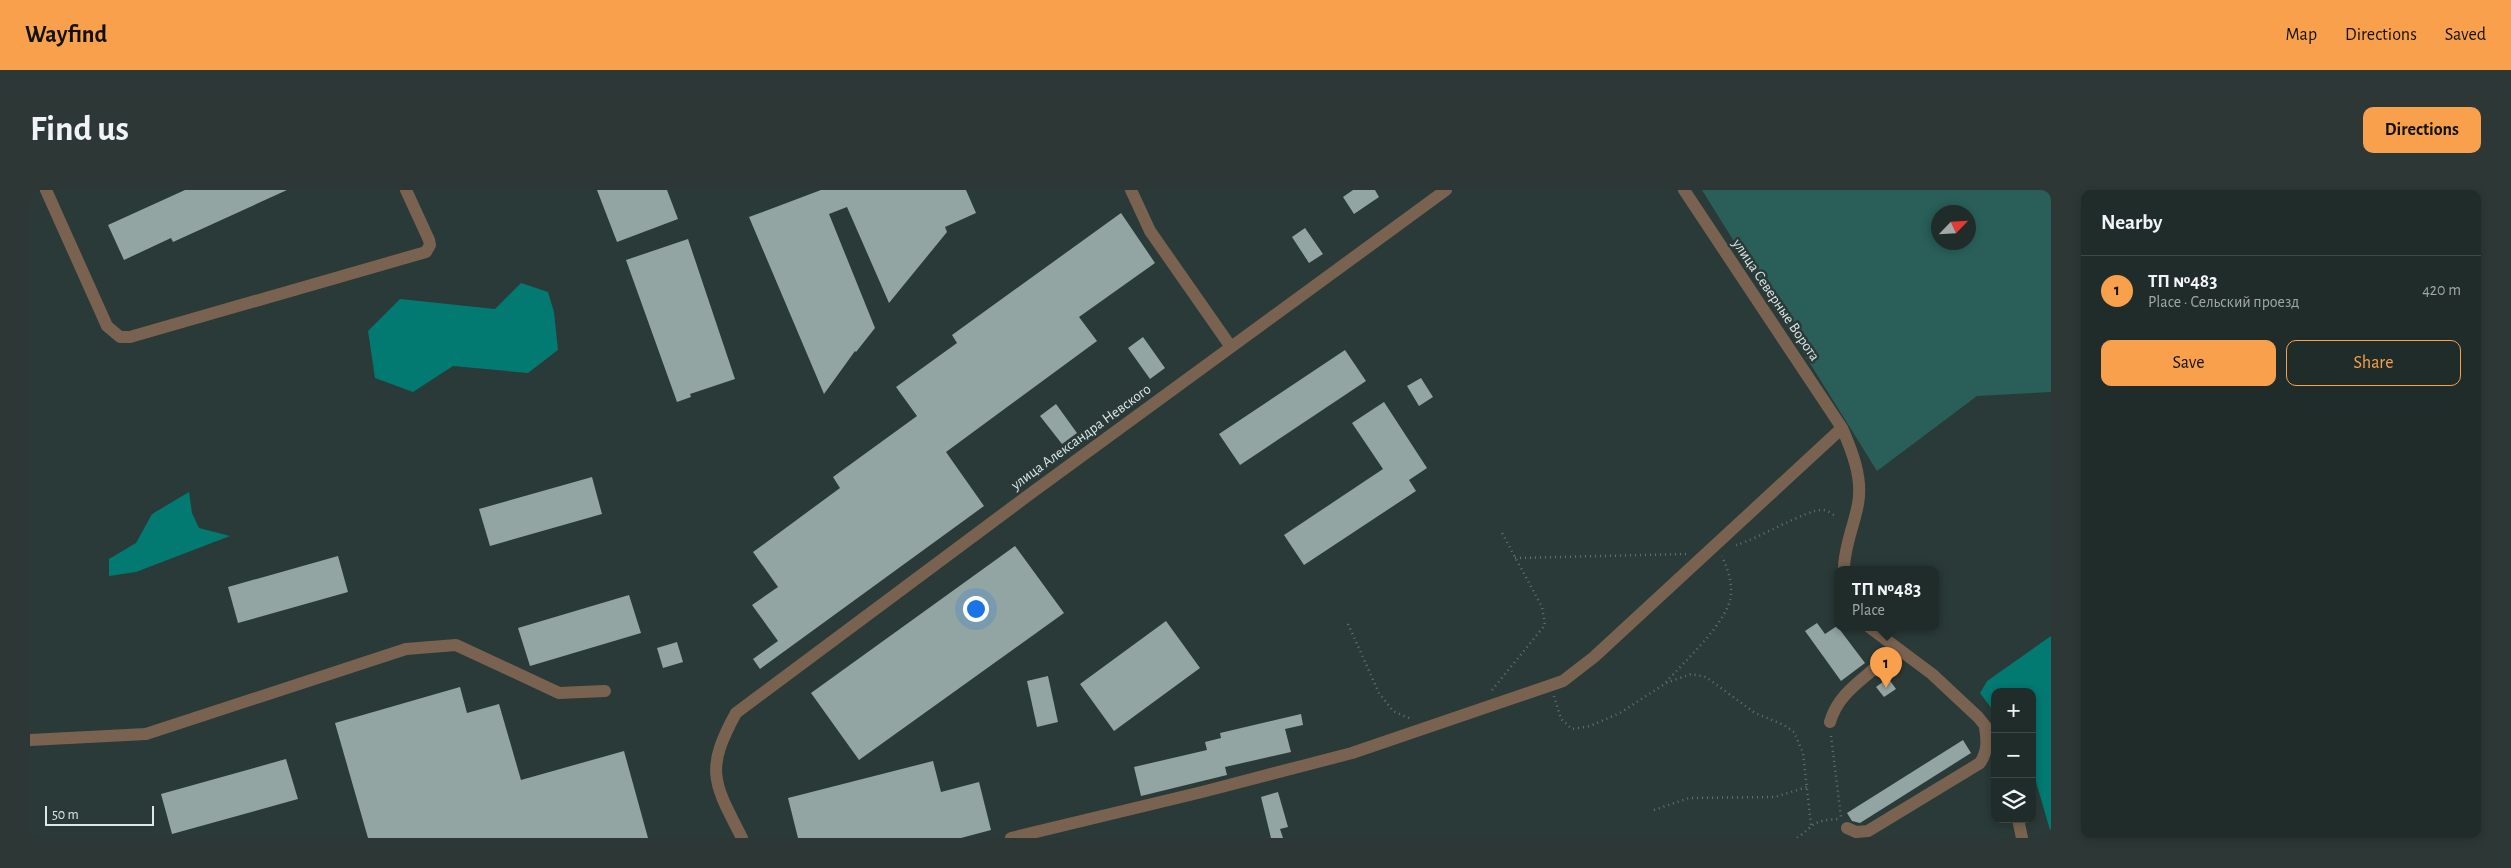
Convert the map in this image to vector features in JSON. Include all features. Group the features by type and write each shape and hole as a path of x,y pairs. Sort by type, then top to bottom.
{"street":[{"path":"46,190 107,326 120,337 130,337 426,252 430,245 429,240 406,190"},
{"path":"1131,190 1150,231 1232,347"},
{"name":"улица Александра Невского","path":"742,838 719,793 715,773 722,739 736,713 1030,494 1446,190"},
{"name":"улица Северные Ворота","path":"1684,190 1842,428 1853,454 1858,478 1859,502 1849,537 1844,566"},
{"path":"1010,838 1202,792 1352,753 1562,681 1594,657 1842,428"},
{"path":"1874,631 1932,674 1991,735"},
{"path":"30,740 146,734 406,650 456,645 559,692 604,691"},
{"path":"1830,722 1840,698 1885,661 1895,648"},
{"path":"1844,823 1856,832 1868,831 1980,763 1985,756 1987,744 1985,727"},
{"path":"2019,823 2022,838"}],"path":[{"path":"1727,548 1751,541 1811,511 1825,509 1837,517"},
{"path":"1490,693 1545,625 1542,607 1501,531"},
{"path":"1515,558 1706,554 1719,550 1729,573 1731,595 1722,617 1666,683"},
{"path":"1348,624 1379,693 1393,711 1410,719 1435,724"},
{"path":"1551,685 1561,718 1572,729 1590,726 1620,713 1666,683 1690,674 1706,677 1755,713 1784,725 1799,740 1803,753 1811,824"},
{"path":"1797,838 1811,824 1822,820 1844,823 1830,722"},
{"path":"1654,810 1689,798 1775,797 1807,787"}],"shaded area":[{"path":"1702,190 2051,190 2051,392 1977,396 1877,471"},
{"path":"521,283 548,292 554,312 558,350 528,373 453,366 413,392 375,378 368,331 400,299 495,309"},
{"path":"189,492 192,513 199,528 230,536 136,572 109,576 109,559 136,543 152,514"},
{"path":"2051,636 2050,830 2036,782 2036,688 1991,688 1991,708 1980,693 1987,681"}],"building":[{"path":"185,190 287,190 173,242 171,238 124,260 108,225"},
{"path":"597,190 667,190 678,219 617,242"},
{"path":"821,190 966,190 976,213 945,227 947,232 889,303 847,207 829,214 875,328 855,351 824,394 749,217"},
{"path":"1353,190 1375,190 1379,197 1354,214 1343,197"},
{"path":"1121,213 1155,263 1079,317 1097,341 946,452 984,506 760,669 753,659 778,641 752,605 778,587 753,552 840,488 833,477 917,416 896,387 957,343 952,335"},
{"path":"1305,228 1323,254 1309,263 1292,237"},
{"path":"688,239 735,379 690,394 691,397 677,402 626,260"},
{"path":"1143,337 1165,368 1150,379 1128,348"},
{"path":"1345,350 1366,381 1240,465 1219,434"},
{"path":"1421,378 1433,397 1419,406 1407,386"},
{"path":"1384,402 1427,468 1409,480 1416,491 1304,565 1284,535 1383,469 1352,423"},
{"path":"1056,404 1077,433 1062,444 1040,416"},
{"path":"592,477 602,514 490,546 479,509"},
{"path":"1015,546 1064,613 859,760 811,693"},
{"path":"338,556 348,592 238,623 228,587"},
{"path":"629,595 641,633 530,666 518,628"},
{"path":"1166,621 1200,668 1114,731 1080,684"},
{"path":"1817,623 1825,634 1834,628 1834,631 1841,631 1865,663 1841,681 1805,631"},
{"path":"677,642 683,662 663,668 657,648"},
{"path":"1048,676 1058,722 1037,727 1027,681"},
{"path":"1888,678 1896,689 1884,697 1876,687"},
{"path":"460,687 467,713 499,704 521,780 624,751 648,838 368,838 335,723"},
{"path":"1301,714 1303,725 1285,729 1291,752 1225,767 1227,775 1141,796 1134,767 1207,750 1205,742 1221,738 1220,733"},
{"path":"1963,740 1971,753 1860,823 1852,821 1847,813"},
{"path":"286,759 298,799 172,834 161,794"},
{"path":"933,761 941,792 979,782 991,830 961,838 798,838 788,798"},
{"path":"1278,792 1288,827 1280,829 1283,838 1271,838 1261,797"}],"place":[{"name":"ТП №483","path":"1886,688"}]}
